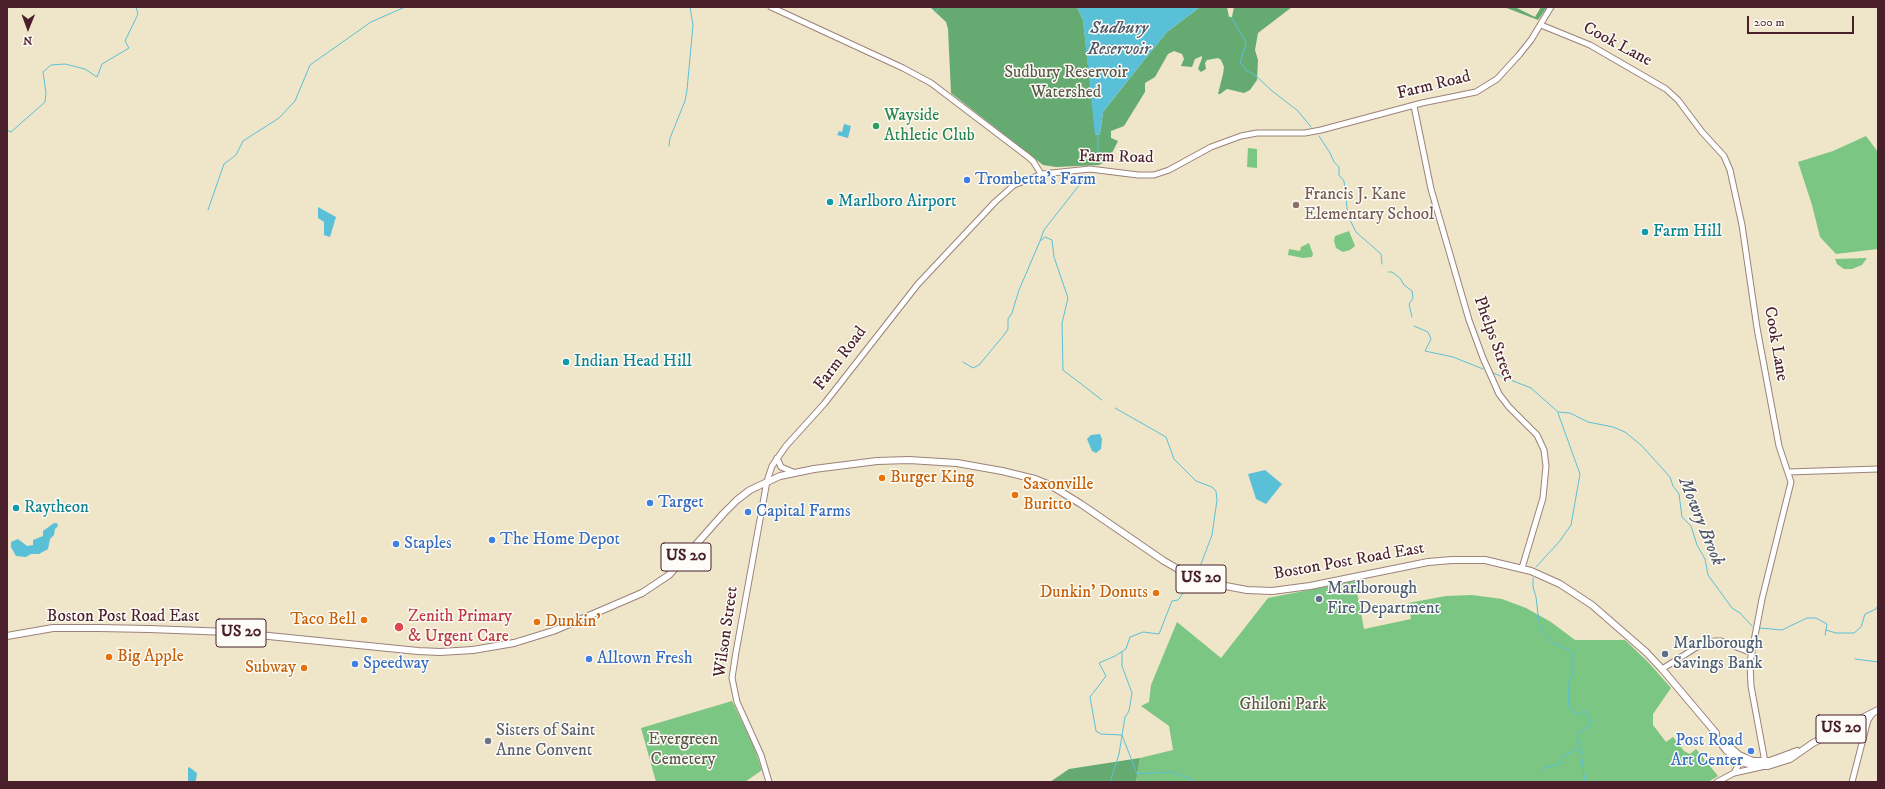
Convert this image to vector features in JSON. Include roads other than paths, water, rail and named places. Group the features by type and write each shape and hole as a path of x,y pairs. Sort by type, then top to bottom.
{"main road":[{"name":"Boston Post Road East","path":"7,636 53,628 149,629 229,632 440,652 473,650 514,643 553,631 642,593 660,582 675,569 737,500 750,490 767,481 793,472 869,461 905,460 957,463 1002,471 1035,479 1082,504 1170,565 1200,579 1231,587 1272,591 1412,565 1452,560 1485,560 1522,568 1546,577 1574,593 1618,626 1646,652 1662,669 1713,732 1744,761"},
{"name":"US 20","path":"1744,761 1766,764 1806,747 1877,711"}],"street":[{"path":"771,7 903,68 931,83 1027,156 1033,161 1041,174"},
{"name":"Farm Road","path":"767,481 772,466 786,446 824,404 892,315 924,277 1004,193 1020,182 1041,174 1094,169 1138,175 1154,174 1169,170 1218,144 1241,136 1257,133 1313,132 1414,106 1469,94 1490,84 1524,49 1541,25 1551,7"},
{"name":"Cook Lane","path":"1541,25 1590,45 1666,89 1678,100 1699,129 1728,163 1733,178 1742,225 1758,336 1779,450 1791,482 1762,599 1750,662 1751,686 1766,764"},
{"name":"Phelps Street","path":"1414,106 1431,189 1469,320 1483,358 1499,394 1509,407 1535,432 1544,450 1546,466 1543,498 1522,568"},
{"path":"777,458 782,467 793,472"},
{"path":"1788,472 1878,469"},
{"name":"Wilson Street","path":"767,481 732,678 737,702 761,755 769,782"},
{"path":"1662,669 1697,647 1714,640 1721,641 1752,653"},
{"path":"1852,782 1868,720 1877,711"},
{"path":"1860,720 1864,732"},
{"path":"1837,731 1855,728 1864,732"},
{"path":"1741,772 1744,761"},
{"path":"1734,773 1744,761"},
{"path":"1717,782 1734,773 1766,764"}],"water":[{"name":"Sudbury Reservoir","path":"1077,7 1200,7 1167,32 1103,112 1100,134 1095,135 1083,20"},
{"path":"844,124 851,126 848,138 837,135 839,131 842,132"},
{"path":"318,207 336,217 330,237 324,235 324,222 318,218"},
{"path":"1100,434 1102,439 1101,449 1096,453 1092,451 1087,439 1091,435"},
{"path":"1265,470 1282,484 1266,504 1256,499 1248,474"},
{"path":"54,523 57,523 58,526 55,529 54,535 50,539 48,549 39,554 31,554 26,557 16,556 11,547 11,542 18,539 27,546 33,545 33,540 43,536 43,531"},
{"path":"189,767 197,773 196,780 194,782 188,781"}],"waterway":[{"path":"7,130 11,132 45,102 46,93 43,72 51,65 65,64 85,69 97,77 102,64 129,48 125,41 138,14 136,7"},
{"path":"208,210 224,164 236,155 243,141 279,118 295,101 310,65 371,22 405,7"},
{"path":"669,146 670,138 685,101 687,90 693,25 690,7"},
{"path":"936,12 939,7"},
{"name":"Mowry Brook","path":"1231,17 1245,40 1246,45 1240,62 1246,70 1257,77 1298,111 1311,127"},
{"path":"1098,134 1098,163"},
{"name":"Mowry Brook","path":"1319,136 1334,162 1339,167 1339,175 1344,181 1348,216 1356,232 1381,254 1382,264"},
{"path":"1084,175 1084,179 1044,230 1040,241 1045,237 1052,240 1054,257 1068,298 1062,323 1063,370 1102,400"},
{"path":"963,362 973,368 979,365 1008,329 1008,319 1012,313 1019,290 1040,241"},
{"name":"Mowry Brook","path":"1389,272 1392,272 1400,278 1404,285 1412,291 1413,298 1409,304 1412,317"},
{"name":"Mowry Brook","path":"1414,326 1428,332 1431,339 1425,351 1453,357 1483,369"},
{"name":"Mowry Brook","path":"1493,373 1531,388 1558,412 1570,413 1588,422 1613,427 1625,432 1641,445 1670,477 1673,486 1679,494 1682,517 1691,526 1697,545 1705,559 1708,575 1732,608 1740,613 1752,626"},
{"path":"1115,408 1166,437 1174,459 1196,481 1212,487 1216,491 1217,500 1212,535 1198,572"},
{"path":"1536,567 1559,542 1571,525 1580,474 1558,413"},
{"path":"1533,578 1533,587 1542,631 1553,643 1571,651 1573,655 1573,672 1568,684 1569,708 1578,715 1584,711 1586,712 1591,721 1589,726 1577,734 1581,755"},
{"path":"1192,581 1178,600 1172,601 1159,634 1143,632 1130,637 1126,649 1099,663 1106,676 1090,697 1096,731 1101,734 1122,735 1137,774 1171,772 1193,780 1194,782"},
{"path":"1826,630 1836,633 1854,633 1861,627 1865,614 1876,609 1878,605"},
{"name":"Mowry Brook","path":"1760,628 1782,630 1807,618 1816,618 1827,624 1825,635"},
{"path":"1110,782 1119,754 1125,717 1129,711 1132,693 1122,666 1122,652"},
{"name":"Mowry Brook","path":"1855,659 1878,662"},
{"path":"1541,773 1543,768 1560,764 1562,757 1579,748"},
{"path":"1582,758 1585,782"}],"place":[{"name":"Wayside Athletic Club","path":"876,126"},
{"name":"Trombetta's Farm","path":"967,180"},
{"name":"Marlboro Airport","path":"830,202"},
{"name":"Francis J. Kane Elementary School","path":"1296,205"},
{"name":"Farm Hill","path":"1645,232"},
{"name":"Indian Head Hill","path":"566,362"},
{"name":"Burger King","path":"882,478"},
{"name":"Saxonville Buritto","path":"1015,495"},
{"name":"Target","path":"650,503"},
{"name":"Raytheon","path":"16,508"},
{"name":"Capital Farms","path":"748,512"},
{"name":"The Home Depot","path":"492,540"},
{"name":"Staples","path":"396,544"},
{"name":"Dunkin' Donuts","path":"1156,593"},
{"name":"Marlborough Fire Department","path":"1319,599"},
{"name":"Taco Bell","path":"364,620"},
{"name":"Dunkin'","path":"537,622"},
{"name":"Zenith Primary & Urgent Care","path":"399,627"},
{"name":"Marlborough Savings Bank","path":"1665,654"},
{"name":"Big Apple","path":"109,657"},
{"name":"Alltown Fresh","path":"589,659"},
{"name":"Speedway","path":"355,664"},
{"name":"Subway","path":"304,668"},
{"name":"Sisters of Saint Anne Convent","path":"488,741"},
{"name":"Post Road Art Center","path":"1751,751"}],"park label":[{"name":"Sudbury Reservoir Watershed","path":"1066,83"},
{"name":"Ghiloni Park","path":"1283,705"},
{"name":"Evergreen Cemetery","path":"683,750"}]}
